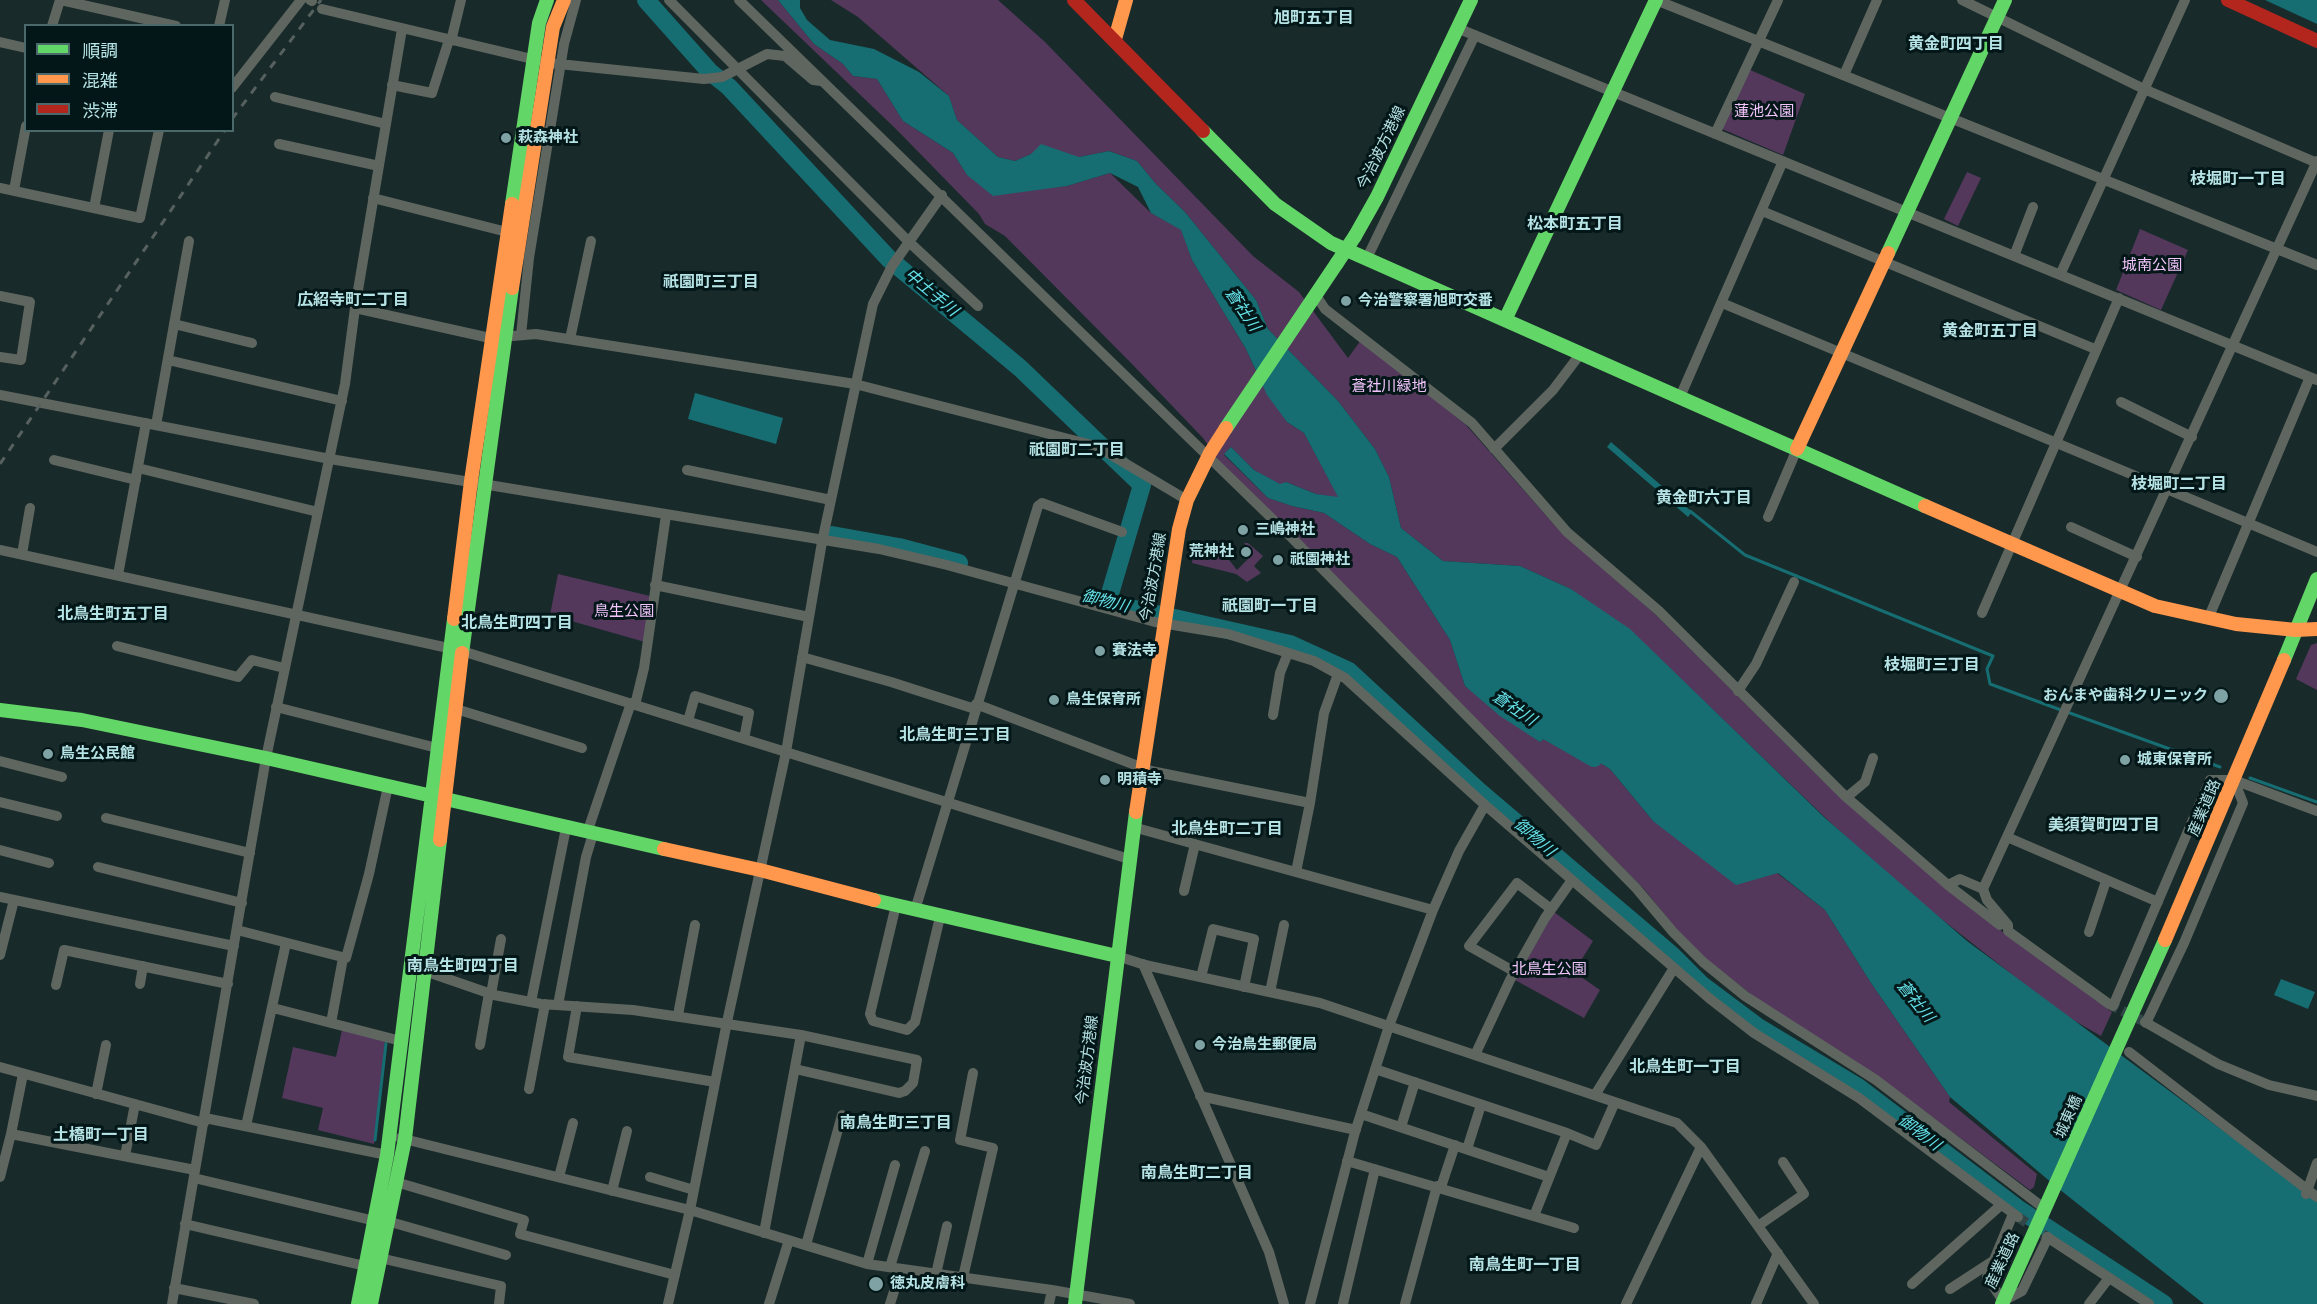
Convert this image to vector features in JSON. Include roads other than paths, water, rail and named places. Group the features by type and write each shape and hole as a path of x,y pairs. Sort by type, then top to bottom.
{"street":[{"path":"53,24 61,0 167,24"},
{"path":"219,24 225,0"},
{"path":"234,86 308,0"},
{"path":"392,85 432,93 461,0"},
{"path":"371,1304 380,1258 389,1134 437,748 485,484 507,232 538,23 547,0"},
{"path":"521,335 555,64 554,27 564,0"},
{"path":"358,1304 365,1266 396,1182 405,1139 456,709 456,649 471,481 497,337 555,64 576,0"},
{"path":"669,0 908,242 978,306"},
{"path":"739,0 1209,455 1636,888 1673,932 1703,962 1745,996 1876,1080 2047,1204"},
{"path":"1074,0 1275,204 1315,233 1366,260 2121,593 2155,606 2208,619 2296,630 2317,629"},
{"path":"1114,39 1126,0"},
{"name":"今治波方港線","path":"1076,1299 1133,827 1172,559 1187,500 1209,455 1355,236 1377,197 1471,0"},
{"path":"1505,320 1656,0 2317,265"},
{"path":"1715,134 1778,0"},
{"path":"1844,75 1877,0"},
{"path":"1962,0 2144,89 2317,162 2121,593 1983,889 1987,900 2008,925 2008,931"},
{"path":"1768,517 2005,0"},
{"path":"2060,275 2185,0"},
{"path":"2228,0 2317,41"},
{"path":"322,9 534,61 704,79 722,78 767,54 785,56 813,80 827,83"},
{"path":"1457,28 2314,378 2208,619"},
{"path":"172,1304 266,758 295,613 342,401 355,308 402,29"},
{"path":"1366,260 1475,35"},
{"path":"0,42 24,48"},
{"path":"275,97 386,124"},
{"path":"14,190 25,132"},
{"path":"94,208 109,132"},
{"path":"0,188 140,218 159,132"},
{"path":"279,144 379,166"},
{"path":"1680,398 1783,161"},
{"path":"668,1304 690,1210 727,1022 786,752 822,542 873,304 891,266 942,195"},
{"path":"373,198 507,232"},
{"path":"2014,256 2033,207"},
{"path":"1762,211 2095,349"},
{"path":"118,575 138,468 168,360 189,241"},
{"path":"570,339 591,241"},
{"path":"0,296 30,302 21,360 0,357"},
{"path":"1982,613 2010,543 2119,298"},
{"path":"1312,300 1472,423 1567,532 1659,611 1847,797 1948,885 2111,1005 2210,780 2234,780 2317,811"},
{"path":"1722,303 2317,552"},
{"path":"355,308 497,337 536,334 855,384 1096,446 1187,500"},
{"path":"174,324 252,343"},
{"path":"1494,449 1553,390 1581,353"},
{"path":"168,360 342,401"},
{"path":"0,394 330,459 822,542 879,549 1163,622 1228,634 1314,661 1346,678 1485,805 1674,968 1754,1033 1859,1098 2016,1215 1987,1277 2002,1303 2022,1291 2048,1237 2149,1304"},
{"path":"2121,402 2192,437"},
{"path":"54,460 136,480"},
{"path":"138,468 318,512"},
{"path":"687,470 831,500"},
{"path":"915,910 946,801 1038,506 1042,503 1122,532"},
{"path":"22,555 30,508"},
{"path":"558,1005 590,833 644,668 666,515"},
{"path":"2072,527 2137,557"},
{"path":"0,550 456,649 1129,859"},
{"name":"産業道路","path":"2123,1050 2317,579"},
{"path":"1738,691 1756,664 1794,582"},
{"path":"656,585 809,617"},
{"path":"117,646 238,677 252,660 284,668"},
{"path":"1273,715 1280,673 1288,653"},
{"path":"802,657 975,707 1142,768 1310,803"},
{"path":"1296,872 1310,803 1324,713 1338,674"},
{"path":"688,721 695,696 749,713 744,739"},
{"path":"276,707 437,748"},
{"path":"456,709 582,748"},
{"path":"0,710 82,720 266,758 566,828 760,870 940,916 1320,1003 1677,1123 1701,1147 1814,1304"},
{"path":"1847,797 1864,782 1873,758"},
{"path":"0,761 62,777"},
{"path":"2234,780 2242,803 2184,943 2145,1023 2218,1064 2269,1084 2317,1096"},
{"path":"237,930 343,958 348,956 388,786"},
{"path":"0,802 57,816"},
{"path":"1310,1304 1347,1161 1389,1026 1433,910 1459,851 1485,805"},
{"path":"106,818 250,853"},
{"path":"1133,827 1433,910"},
{"path":"531,1002 566,828"},
{"path":"2007,837 2158,902"},
{"path":"1184,891 1195,844"},
{"path":"0,850 49,863"},
{"path":"98,867 242,903"},
{"path":"1948,885 1960,879 1983,889"},
{"path":"1475,1055 1515,972 1551,909 1572,880"},
{"path":"2089,932 2106,881"},
{"path":"1515,972 1469,946 1517,883 1551,909"},
{"path":"0,897 234,946"},
{"path":"0,955 14,900"},
{"path":"896,905 870,1014 873,1021 907,1030 915,1022 940,916"},
{"path":"678,1016 695,925"},
{"path":"1270,992 1284,925"},
{"path":"1201,977 1213,929 1254,939 1244,987"},
{"path":"480,1045 501,939"},
{"path":"246,1126 286,943"},
{"path":"57,985 64,950 228,984"},
{"path":"331,1023 343,958"},
{"path":"1143,964 1269,1252 1284,1304"},
{"path":"140,984 143,966"},
{"path":"410,968 426,970 490,993 531,1002 727,1022 917,1060 913,1083 905,1091 899,1093 795,1069"},
{"path":"1594,1095 1674,968"},
{"path":"529,1089 545,1004"},
{"path":"577,1006 568,1057 715,1082"},
{"path":"273,1008 401,1041"},
{"path":"764,1233 801,1035"},
{"path":"96,1094 106,1046"},
{"path":"2123,1050 2317,1197"},
{"name":"城東橋","path":"2047,1204 2123,1050"},
{"path":"0,1067 96,1094 205,1120 246,1126 387,1155"},
{"path":"1375,1069 1567,1133 1596,1145 1615,1102"},
{"path":"963,1277 993,1148 960,1140 973,1073"},
{"path":"0,1177 23,1074"},
{"path":"1401,1127 1415,1082"},
{"path":"1200,1096 1356,1130"},
{"path":"125,1156 135,1104"},
{"path":"1467,1149 1481,1104"},
{"path":"1361,1114 1550,1177"},
{"path":"806,1245 842,1115"},
{"path":"560,1178 573,1123"},
{"path":"612,1191 627,1131"},
{"path":"1534,1216 1567,1133"},
{"path":"11,1134 125,1156 506,1255"},
{"path":"389,1134 690,1210 867,1264 1052,1290 1076,1299 1130,1304"},
{"path":"1405,1304 1439,1187 1455,1145"},
{"path":"1626,1304 1701,1147"},
{"path":"890,1304 895,1268 925,1151"},
{"path":"1347,1161 1574,1228"},
{"path":"1758,1226 1804,1194 1783,1162"},
{"path":"2307,1191 2317,1163"},
{"path":"867,1264 895,1165"},
{"path":"1343,1304 1375,1169"},
{"path":"650,1177 694,1190"},
{"path":"396,1182 524,1220 520,1234 675,1275"},
{"name":"産業道路","path":"2002,1303 2047,1204"},
{"path":"1912,1284 2001,1205"},
{"path":"186,1224 365,1266"},
{"path":"936,1274 947,1226"},
{"path":"769,1304 789,1240"},
{"path":"1755,1304 1778,1253"},
{"path":"380,1258 501,1286 499,1304"},
{"path":"1950,1289 1993,1261"},
{"path":"2089,1304 2109,1278"},
{"path":"174,1288 254,1304"},
{"path":"1048,1304 1052,1290"}],"water":[{"path":"778,0 800,0 800,8 807,20 830,40 874,49 919,72 949,96 957,120 998,157 1015,161 1031,154 1041,144 1079,157 1109,151 1137,161 1156,184 1185,212 1256,300 1268,329 1338,401 1375,449 1389,477 1401,528 1443,561 1520,566 1571,589 1630,629 1825,818 1967,941 2310,1195 2317,1202 2317,1304 2204,1304 2059,1189 1950,1097 1871,983 1825,910 1778,873 1736,885 1653,821 1610,769 1551,733 1540,742 1500,716 1465,686 1450,640 1397,557 1370,544 1324,513 1268,498 1224,454 1231,447 1254,470 1280,484 1286,482 1316,494 1338,497 1304,433 1287,422 1267,395 1246,349 1192,260 1181,230 1151,213 1138,187 1110,173 1067,186 993,196 967,175 953,153 903,121 877,79 853,76 843,64 814,44"},
{"path":"2265,0 2317,0 2317,24"},
{"path":"695,393 783,418 776,444 688,419"},
{"path":"1611,442 1692,512 1688,517 1607,447"},
{"path":"2281,979 2315,992 2308,1009 2274,995"}],"waterway":[{"name":"中土手川","path":"646,0 710,72 729,87 889,259 1020,368 1142,485 1107,604"},
{"path":"1690,511 1745,555 1993,656 1987,669 1990,684 2061,710"},
{"name":"御物川","path":"832,535 899,547 959,563"},
{"name":"御物川","path":"1090,599 1290,644 1349,671 1479,791 1672,955 1702,985 1758,1027 1858,1087 2017,1208 2164,1304"},
{"path":"2067,712 2220,767"},
{"name":"蒼社川","path":"1535,724 1594,758"},
{"path":"2250,778 2317,802"},
{"path":"375,1140 386,1043"}],"tunnel":[{"path":"2109,1004 2145,1022"},
{"path":"2018,1217 2047,1237"}],"railway":[{"path":"234,116 321,0"},
{"path":"0,464 224,132"}],"place":[{"name":"萩森神社","path":"506,138"},
{"name":"今治警察署旭町交番","path":"1346,301"},
{"name":"三嶋神社","path":"1243,530"},
{"name":"荒神社","path":"1246,552"},
{"name":"祇園神社","path":"1278,560"},
{"name":"賽法寺","path":"1100,651"},
{"name":"おんまや歯科クリニック","path":"2221,696"},
{"name":"鳥生保育所","path":"1054,700"},
{"name":"鳥生公民館","path":"48,754"},
{"name":"城東保育所","path":"2125,760"},
{"name":"明積寺","path":"1105,780"},
{"name":"今治鳥生郵便局","path":"1200,1045"},
{"name":"徳丸皮膚科","path":"876,1284"}],"district":[{"name":"旭町五丁目","path":"1314,19"},
{"name":"黄金町四丁目","path":"1956,45"},
{"name":"枝堀町一丁目","path":"2238,180"},
{"name":"松本町五丁目","path":"1575,225"},
{"name":"祇園町三丁目","path":"711,283"},
{"name":"広紹寺町二丁目","path":"353,301"},
{"name":"黄金町五丁目","path":"1990,332"},
{"name":"祇園町二丁目","path":"1077,451"},
{"name":"枝堀町二丁目","path":"2179,485"},
{"name":"黄金町六丁目","path":"1704,499"},
{"name":"祇園町一丁目","path":"1270,607"},
{"name":"北鳥生町五丁目","path":"113,615"},
{"name":"北鳥生町四丁目","path":"517,624"},
{"name":"枝堀町三丁目","path":"1932,666"},
{"name":"北鳥生町三丁目","path":"955,736"},
{"name":"美須賀町四丁目","path":"2104,826"},
{"name":"北鳥生町二丁目","path":"1227,830"},
{"name":"南鳥生町四丁目","path":"463,967"},
{"name":"北鳥生町一丁目","path":"1685,1068"},
{"name":"南鳥生町三丁目","path":"896,1124"},
{"name":"土橋町一丁目","path":"101,1136"},
{"name":"南鳥生町二丁目","path":"1197,1174"},
{"name":"南鳥生町一丁目","path":"1525,1266"}],"park label":[{"name":"蓮池公園","path":"1764,112"},
{"name":"城南公園","path":"2152,266"},
{"name":"蒼社川緑地","path":"1389,387"},
{"name":"鳥生公園","path":"624,612"},
{"name":"北鳥生公園","path":"1549,970"}]}
